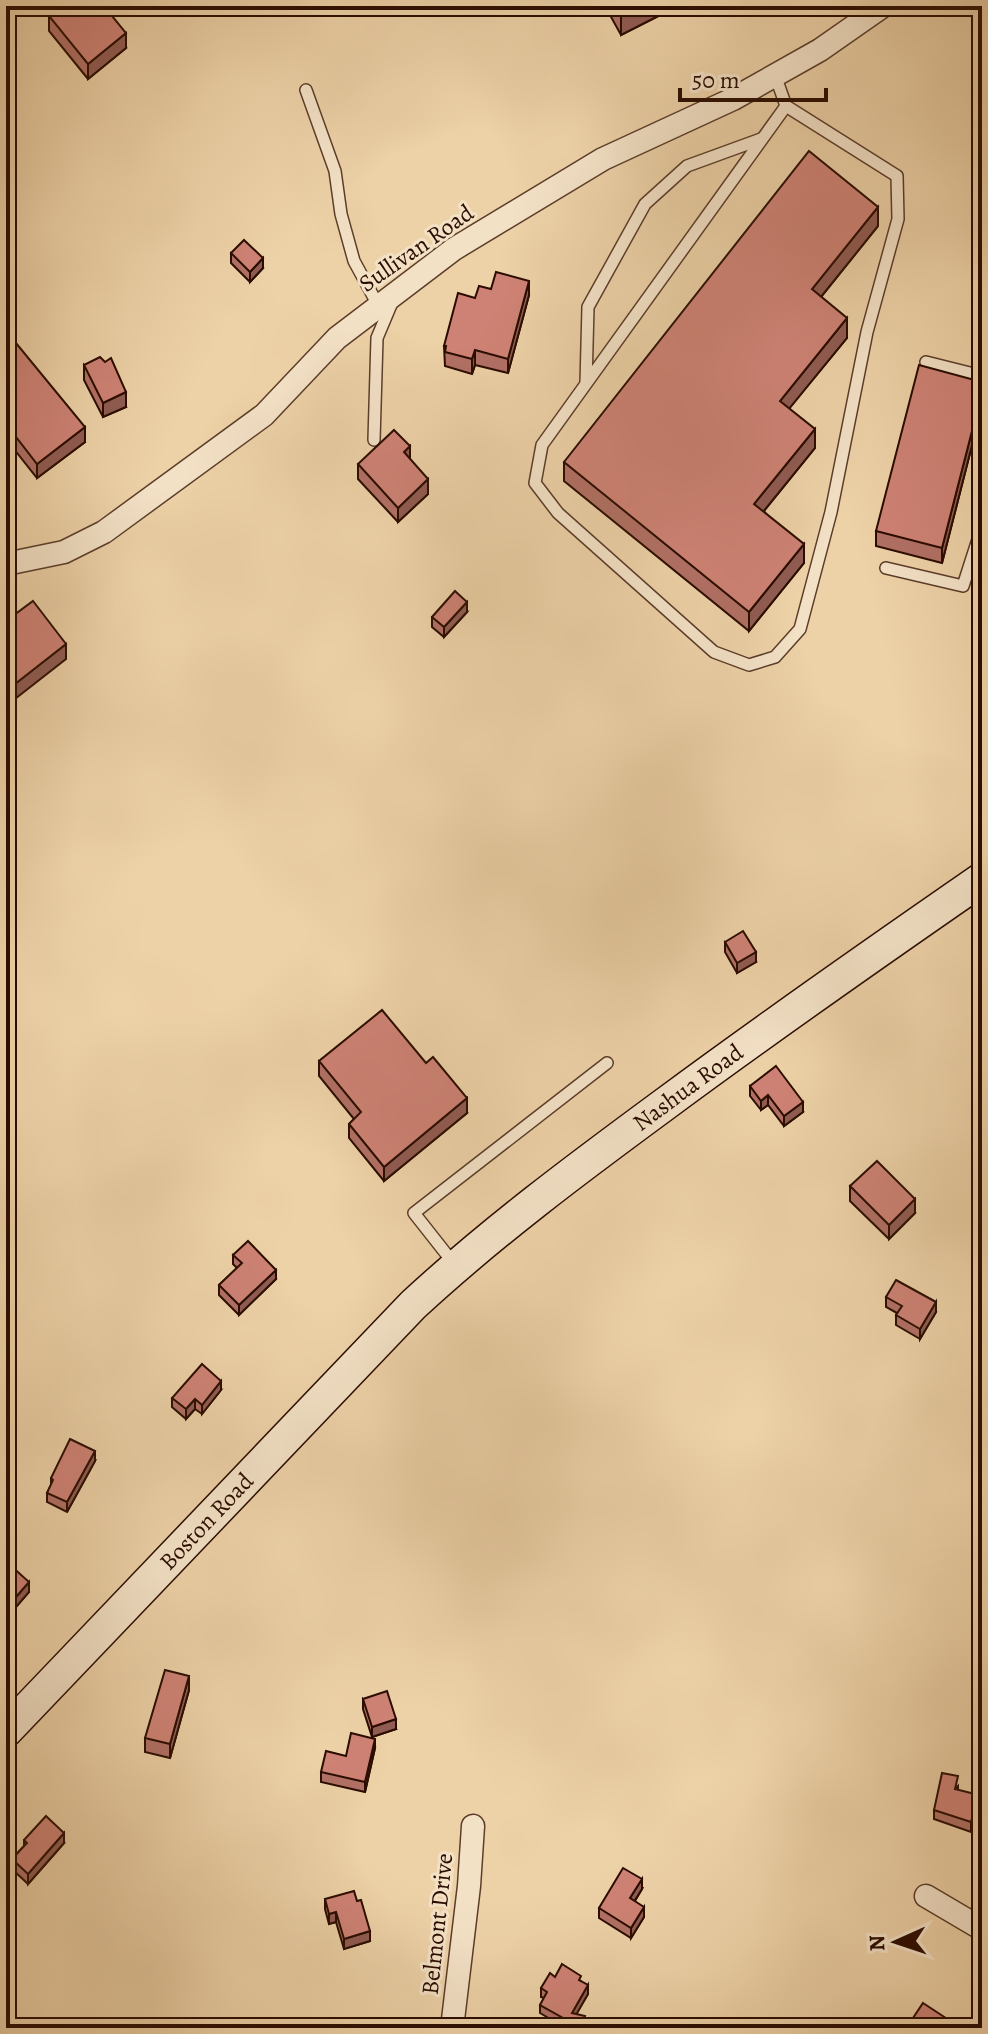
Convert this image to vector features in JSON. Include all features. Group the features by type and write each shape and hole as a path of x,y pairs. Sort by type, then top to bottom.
{"main road":[{"name":"Nashua Road","path":"406,1313 455,1265 594,1156 795,1008 982,879"},
{"name":"Boston Road","path":"6,1731 406,1313"}],"street":[{"name":"Sullivan Road","path":"6,564 64,552 104,532 264,415 337,338 454,249 603,159 733,99 820,50 883,6"},
{"name":"Belmont Drive","path":"452,2028 473,1826"},
{"path":"926,1896 982,1929"}],"lane":[{"path":"775,75 786,106 897,176 898,219 867,332 831,512 800,629 775,657 749,665 714,652 558,513 535,483 542,445 786,106"},
{"path":"306,90 335,171 341,214 354,261 378,305"},
{"path":"586,383 588,307 645,204 687,166 762,139"},
{"path":"374,440 377,338 397,291"},
{"path":"926,362 982,376"},
{"path":"886,568 963,586 982,527"},
{"path":"455,1265 414,1213 607,1063"}],"building":[{"path":"61,6 104,6 126,33 88,64 49,16"},
{"path":"616,6 640,6 621,16"},
{"path":"809,151 878,207 812,289 847,318 780,401 815,429 754,504 804,544 749,612 564,462"},
{"path":"244,240 263,258 250,272 231,253"},
{"path":"496,272 529,281 508,359 475,350 472,359 445,352 458,293 475,298 479,286 491,289"},
{"path":"11,337 85,427 37,464 6,424 6,341"},
{"path":"100,357 105,362 111,358 126,392 103,403 84,365"},
{"path":"919,365 982,382 942,548 876,531"},
{"path":"394,430 410,446 404,452 428,479 398,508 358,464"},
{"path":"455,591 467,602 444,627 432,617"},
{"path":"33,601 66,644 6,691 6,621"},
{"path":"743,931 756,952 737,963 725,942"},
{"path":"382,1010 426,1063 433,1057 467,1098 384,1167 349,1124 361,1112 319,1061"},
{"path":"776,1066 803,1102 784,1116 768,1095 761,1101 750,1086"},
{"path":"877,1161 915,1199 889,1225 850,1186"},
{"path":"248,1241 276,1270 239,1305 219,1285 242,1263 233,1255"},
{"path":"896,1280 936,1302 920,1329 896,1315 902,1306 886,1297"},
{"path":"202,1364 221,1381 202,1405 195,1399 186,1409 172,1398"},
{"path":"70,1439 95,1451 67,1502 47,1493"},
{"path":"9,1564 29,1582 9,1605 6,1602 6,1568"},
{"path":"165,1670 189,1676 170,1744 145,1738"},
{"path":"387,1691 396,1719 372,1727 363,1699"},
{"path":"351,1733 375,1739 365,1782 321,1772 326,1751 346,1756"},
{"path":"942,1773 958,1776 955,1789 979,1795 971,1822 934,1810"},
{"path":"46,1816 64,1833 28,1874 12,1859"},
{"path":"623,1868 642,1879 630,1898 644,1907 631,1928 599,1908"},
{"path":"354,1891 357,1901 361,1900 370,1931 344,1939 336,1912 329,1914 325,1899"},
{"path":"562,1964 581,1976 579,1980 588,1985 572,2013 585,2016 582,2028 561,2028 563,2018 540,2005 547,1992 541,1988 550,1973 555,1977"},
{"path":"923,2003 961,2028 920,2028 911,2021"}]}
